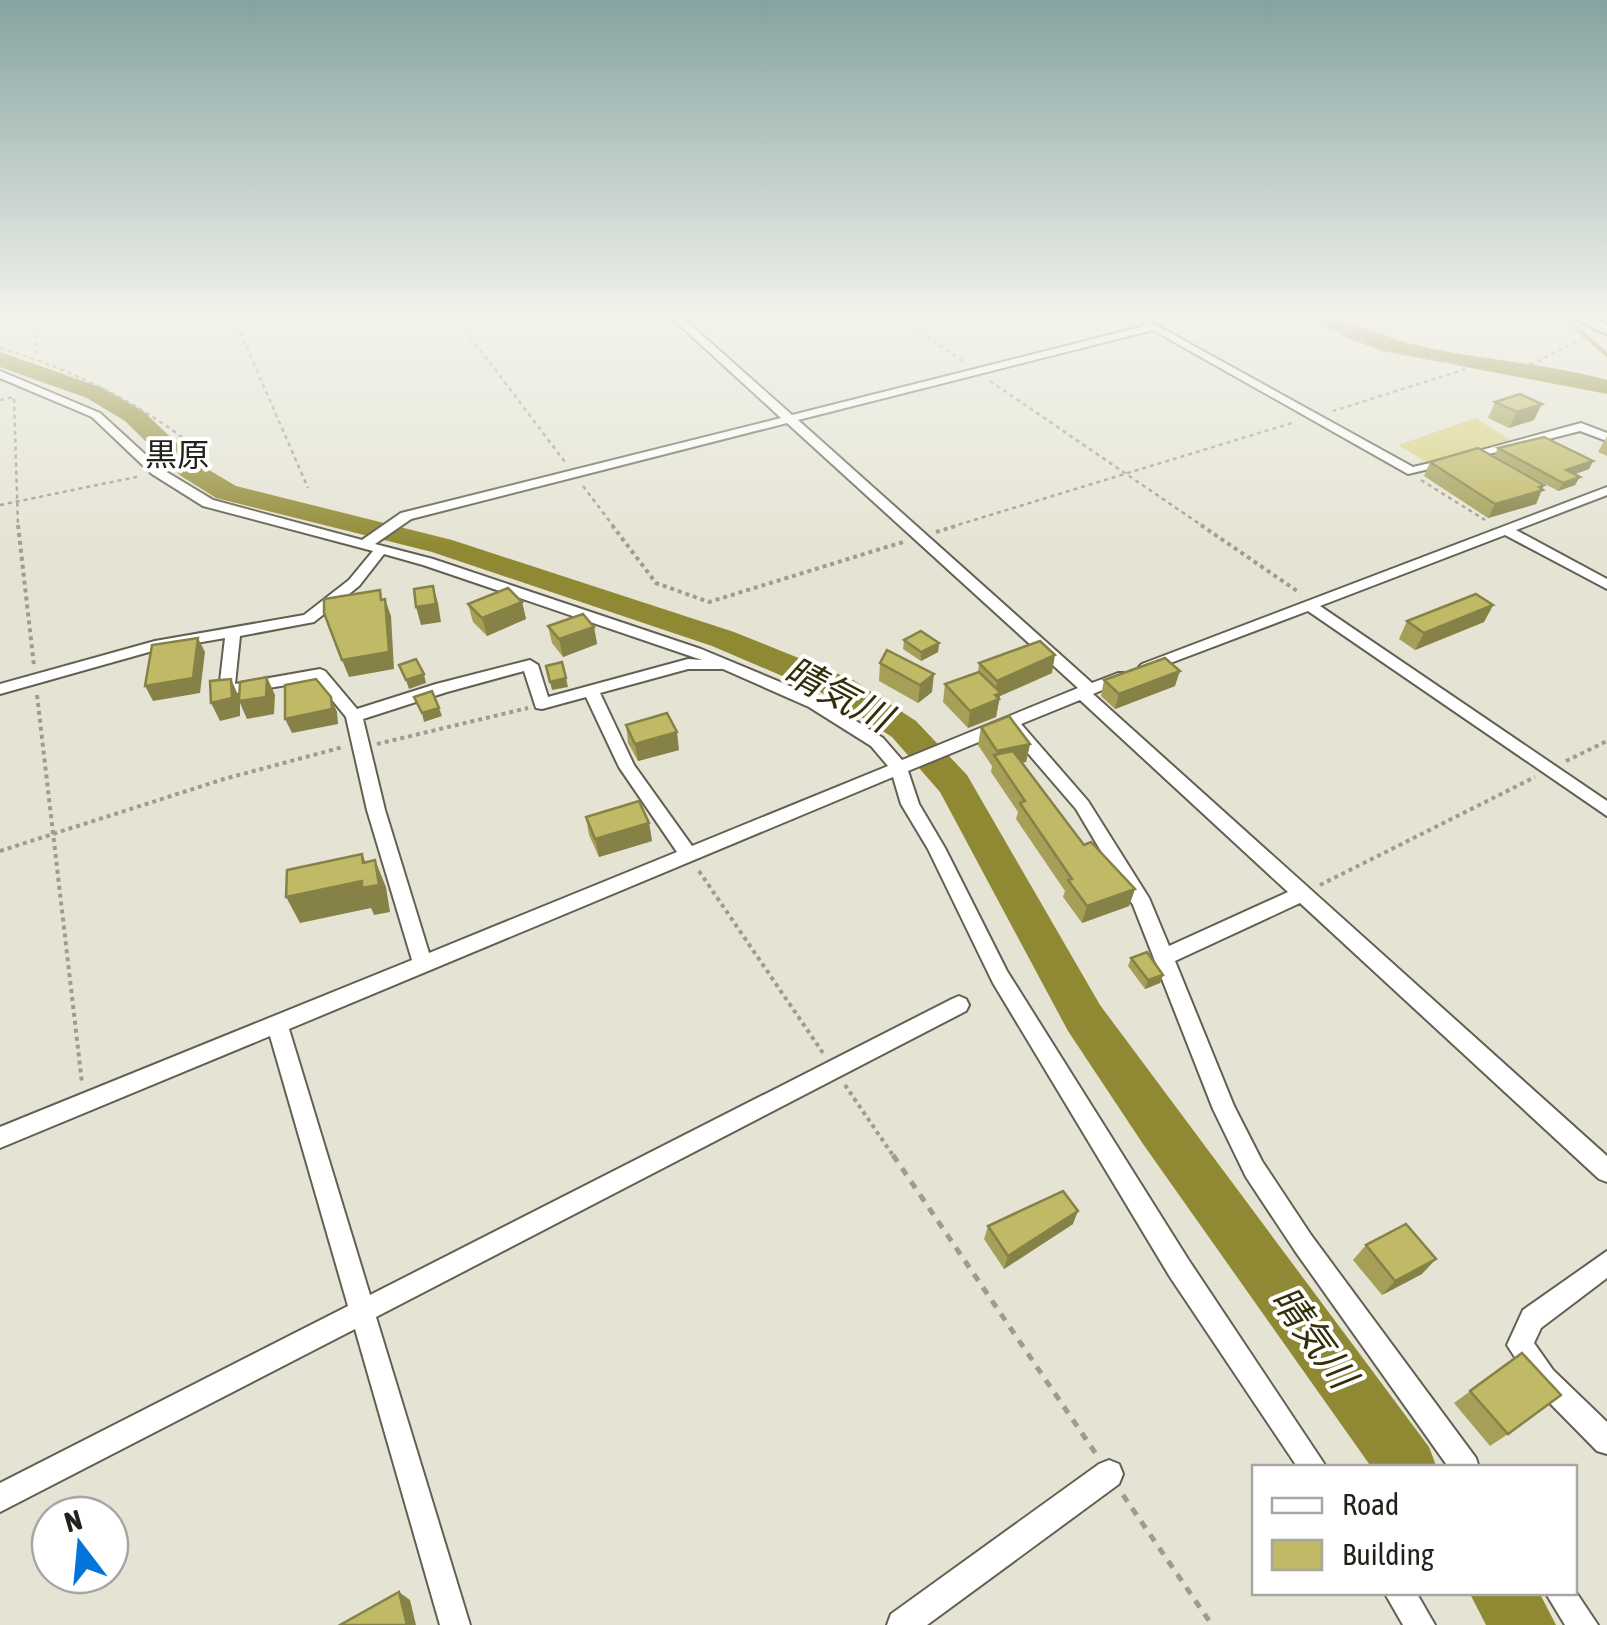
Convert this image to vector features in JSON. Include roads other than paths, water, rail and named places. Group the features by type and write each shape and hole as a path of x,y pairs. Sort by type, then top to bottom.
{"street":[{"path":"46,394 96,415 156,471 208,503 373,545 588,613 816,703 878,742 898,768 910,804 1000,978 1179,1268 1312,1465"},
{"path":"761,394 1607,1171"},
{"path":"0,689 155,646 309,619 354,583 373,545 400,519 890,394"},
{"path":"1273,394 1412,470 1581,427 1607,437"},
{"path":"1473,454 1489,462"},
{"path":"0,1138 1085,690 1607,491"},
{"path":"1552,498 1568,506"},
{"path":"1506,530 1607,586"},
{"path":"1309,605 1607,810"},
{"path":"232,634 227,690 320,674 354,716 376,810 423,964"},
{"path":"354,716 530,665 542,704 688,664 735,668"},
{"path":"591,690 626,767 688,854"},
{"path":"1010,721 1043,756 1092,820 1142,904 1210,1076 1254,1169 1464,1465"},
{"path":"1164,955 1178,953 1303,894"},
{"path":"0,1498 959,1005"},
{"path":"277,1024 455,1625"},
{"path":"1607,1262 1532,1319 1520,1345 1544,1379 1607,1442"},
{"path":"902,1625 1109,1474"},
{"path":"1400,1595 1420,1625"},
{"path":"1561,1595 1583,1625"}],"waterway":[{"name":"晴気川","path":"96,394 134,416 190,470 226,492 442,546 723,639 841,688 904,729 954,784 1084,1018 1160,1129 1406,1465"},
{"name":"晴気川","path":"1502,1595 1524,1625"}],"district":[{"name":"黒原","path":"177,454"}]}
